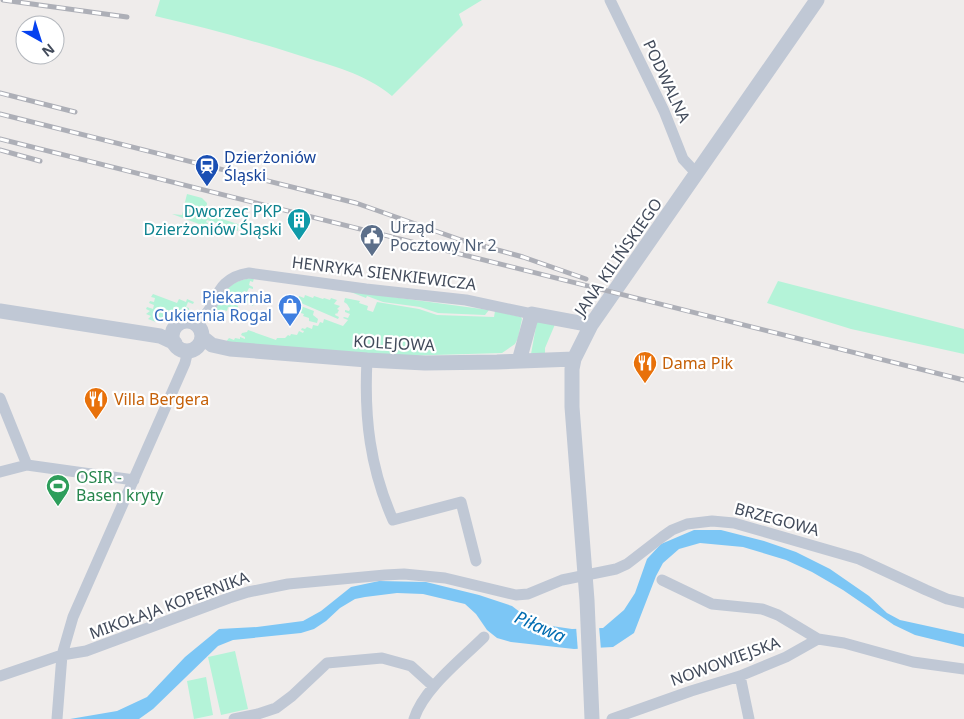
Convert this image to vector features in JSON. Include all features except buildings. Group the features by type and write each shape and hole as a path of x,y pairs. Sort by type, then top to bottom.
{"street":[{"name":"PODWALNA","path":"610,0 660,103 683,158 697,174"},
{"name":"JANA KILIŃSKIEGO","path":"592,719 585,574 572,408 572,369 574,359 591,325 817,0"},
{"name":"HENRYKA SIENKIEWICZA","path":"193,322 206,315 216,293 226,282 239,274 249,273 466,300 591,325"},
{"path":"0,311 169,338 180,349 200,344"},
{"path":"519,361 532,314"},
{"path":"57,715 62,655 73,617 185,363 200,344 200,328 193,322 184,321 180,323 169,338"},
{"name":"KOLEJOWA","path":"200,344 230,349 425,363 574,359"},
{"path":"367,360 366,388 369,440 384,498 393,520 461,502 476,561"},
{"path":"0,398 27,465"},
{"path":"0,472 27,465 134,480"},
{"name":"BRZEGOWA","path":"585,574 627,564 672,530 688,524 712,521 734,523 859,559 947,599 964,603"},
{"name":"MIKOŁAJA KOPERNIKA","path":"0,676 62,655 86,651 229,598 288,584 362,576 404,574 445,578 516,595 535,593 562,580 585,574"},
{"path":"662,580 712,604 762,609 778,615 818,639 844,643 913,662 964,669"},
{"path":"414,719 433,686 484,637"},
{"name":"NOWOWIEJSKA","path":"612,719 690,691 740,676 786,657 818,639"},
{"path":"234,719 276,708 292,696 327,663 382,658 410,666 433,686"},
{"path":"740,676 749,719"}],"green space":[{"path":"160,0 482,0 459,14 463,25 392,96 370,81 335,67 245,39 155,16"},
{"path":"187,194 202,198 207,203 206,214 241,225 241,227 238,226 238,231 234,230 232,236 224,230 225,226 207,220 207,227 172,214 182,215 184,208 186,208 184,206"},
{"path":"254,278 253,282 250,281 249,285 253,289 249,288 247,292 244,291 243,293 255,300 253,306 238,298 235,302 238,308 228,307 227,311 224,310 223,312 215,309 229,287 240,281"},
{"path":"778,281 964,329 964,354 851,329 767,303"},
{"path":"348,291 489,310 485,315 438,313 420,307 383,302 367,296 366,298"},
{"path":"153,294 177,303 179,299 186,302 187,299 194,302 193,304 188,302 186,307 189,310 184,308 183,310 177,310 176,313 172,311 170,318 167,317 167,321 162,319 161,322 157,320 156,322 148,319 151,316 146,314 150,311 146,309 147,307 153,309 154,305 149,303 150,301 154,302 155,298 151,297"},
{"path":"305,295 313,298 314,296 337,300 334,304 340,306 335,315 339,317 338,319 301,303 298,300 299,296 304,298"},
{"path":"345,298 360,301 359,303 368,306 367,310 373,312 377,302 419,309 437,315 494,317 495,311 521,317 522,319 515,344 502,353 400,356 225,343 229,338 234,340 235,338 240,339 240,337 245,339 241,335 248,330 276,340 277,338 285,338 291,334 297,335 299,331 303,333 302,328 312,329 313,325 318,326 320,322 323,323 324,319 343,326 348,320 343,318 348,318 350,314 345,312 345,310 349,311 350,309 344,302"},
{"path":"298,305 314,311 313,315 318,319 317,323 309,321 309,318 303,316 304,314 291,310 292,307 297,309"},
{"path":"537,321 556,322 545,348 545,353 531,354"},
{"path":"235,651 248,709 221,715 208,657"},
{"path":"206,677 213,715 194,719 187,681"}],"water":[{"name":"Piława","path":"694,530 721,530 764,541 796,552 830,569 869,596 887,613 900,620 964,634 964,647 915,635 894,625 843,590 786,560 743,547 700,543 679,549 663,563 634,633 613,647 574,649 511,642 497,638 487,630 476,614 465,604 423,594 397,593 365,597 355,599 340,608 314,629 301,633 233,640 218,646 153,709 139,719 70,719 117,711 147,697 185,657 219,629 257,627 303,621 321,611 351,587 379,581 426,582 479,595 512,606 538,624 572,629 603,628 624,610 635,593 647,559 661,544"}],"pier":[{"path":"576,626 599,626 601,650 578,652"}],"railway":[{"path":"3,0 127,17"},
{"path":"0,93 75,112"},
{"path":"0,114 356,203 461,240 523,257 586,279"},
{"path":"0,139 964,380"},
{"path":"0,150 40,161"}],"place":[{"name":"Dzierżoniów Śląski","path":"207,187"},
{"name":"Dworzec PKP Dzierżoniów Śląski","path":"299,241"},
{"name":"Urząd Pocztowy Nr 2","path":"372,257"},
{"name":"Piekarnia Cukiernia Rogal","path":"290,327"},
{"name":"Dama Pik","path":"645,384"},
{"name":"Villa Bergera","path":"96,420"},
{"name":"OSIR - Basen kryty","path":"58,507"}]}
